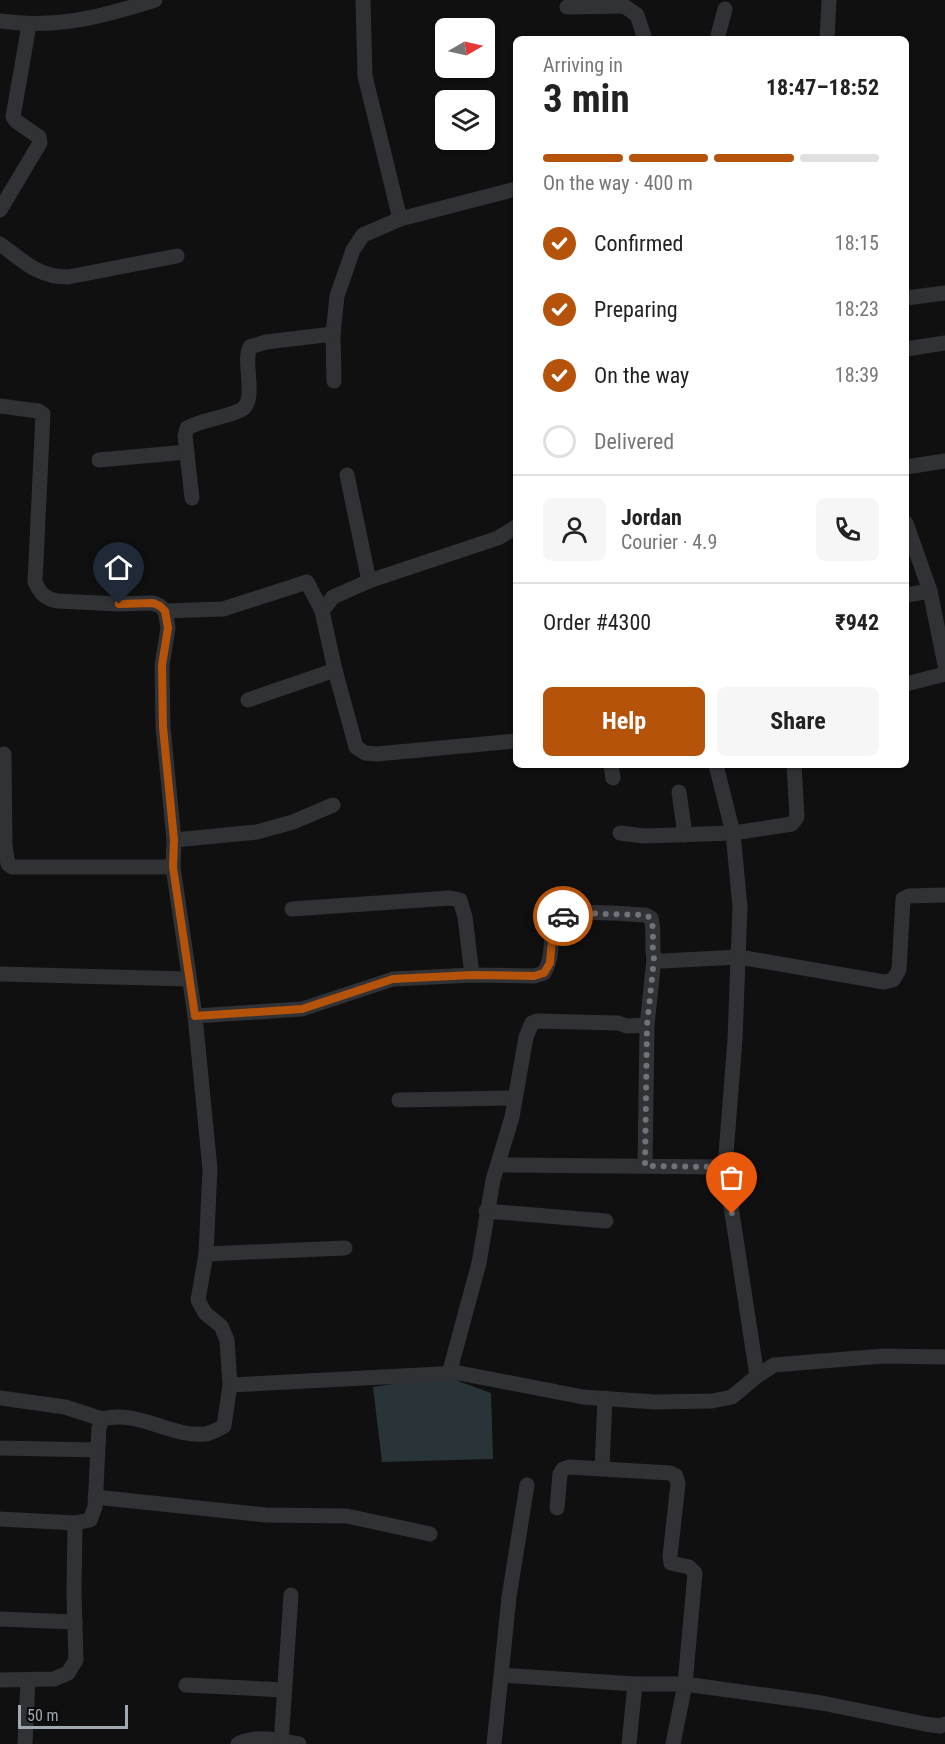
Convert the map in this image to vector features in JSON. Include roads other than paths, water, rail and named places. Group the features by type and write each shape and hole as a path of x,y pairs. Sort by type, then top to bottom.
{"street":[{"path":"0,21 29,25 80,20 155,0"},
{"path":"363,0 365,76 400,219"},
{"path":"827,36 829,0"},
{"path":"567,7 624,6 637,15 644,36"},
{"path":"718,36 724,9"},
{"path":"0,210 40,143 39,137 13,117 29,25"},
{"path":"334,381 333,334 337,296 353,250 363,235 400,219 513,190"},
{"path":"0,244 41,274 56,277 68,277 177,256"},
{"path":"909,298 945,293"},
{"path":"192,498 185,436 187,428 195,423 227,416 244,408 248,402 249,392 247,353 249,347 266,342 333,334"},
{"path":"909,349 945,343"},
{"path":"0,406 38,411 43,414 35,582 40,593 50,600 58,601 153,603 165,611 168,628 162,665 163,727 174,840 173,867 195,1016 210,1169 206,1254 198,1300 205,1313 220,1326 227,1340 230,1385 224,1426 209,1434 194,1434 140,1419 111,1416 102,1419 65,1407 0,1398"},
{"path":"99,460 187,452"},
{"path":"909,467 945,461"},
{"path":"347,475 369,581"},
{"path":"321,611 333,597 369,581 498,538 513,529"},
{"path":"909,532 930,591 939,608 945,665"},
{"path":"165,611 223,609 307,582 321,611 334,670 356,747 365,753 377,754 513,741"},
{"path":"909,594 930,591"},
{"path":"248,700 334,670"},
{"path":"909,683 945,674"},
{"path":"4,754 5,846 8,864 12,867 173,867"},
{"path":"717,768 733,833 740,907 739,957 725,1167 757,1376"},
{"path":"620,833 644,836 733,833 792,824 797,818 794,768"},
{"path":"679,792 685,835"},
{"path":"174,840 257,832 293,822 333,805"},
{"path":"654,959 662,961 739,957 884,982 893,980 899,969 903,899 909,896 945,895"},
{"path":"292,909 450,898 460,900 465,917 472,975"},
{"path":"195,1016 302,1009 393,979 472,975 534,976 544,973 550,963 553,926 558,918 573,913 645,915 651,918 653,925 654,959 647,1025 645,1166"},
{"path":"0,974 188,979"},
{"path":"449,1374 479,1263 486,1211 512,1117 526,1037 532,1023 537,1021 647,1025"},
{"path":"399,1100 514,1098"},
{"path":"498,1165 725,1167"},
{"path":"486,1211 606,1221"},
{"path":"206,1254 345,1248"},
{"path":"230,1385 459,1373 583,1396 655,1402 712,1401 732,1397 774,1365 883,1356 945,1357"},
{"path":"602,1468 605,1398"},
{"path":"0,1519 75,1523 90,1520 95,1507 97,1450 102,1419"},
{"path":"0,1448 97,1450"},
{"path":"557,1508 560,1474 563,1468 602,1468 670,1473 676,1476 678,1484 671,1563 689,1567 695,1573 685,1684 673,1744"},
{"path":"494,1744 509,1597 527,1485"},
{"path":"95,1497 254,1514 347,1516 430,1534"},
{"path":"0,1680 54,1679 68,1673 76,1660 75,1523"},
{"path":"281,1743 291,1595"},
{"path":"0,1619 75,1622"},
{"path":"502,1675 635,1684 685,1684 822,1703 925,1724 940,1726 945,1724"},
{"path":"25,1744 28,1680"},
{"path":"629,1744 635,1684"},
{"path":"186,1685 284,1690"},
{"path":"238,1744 257,1740 299,1744"}]}
